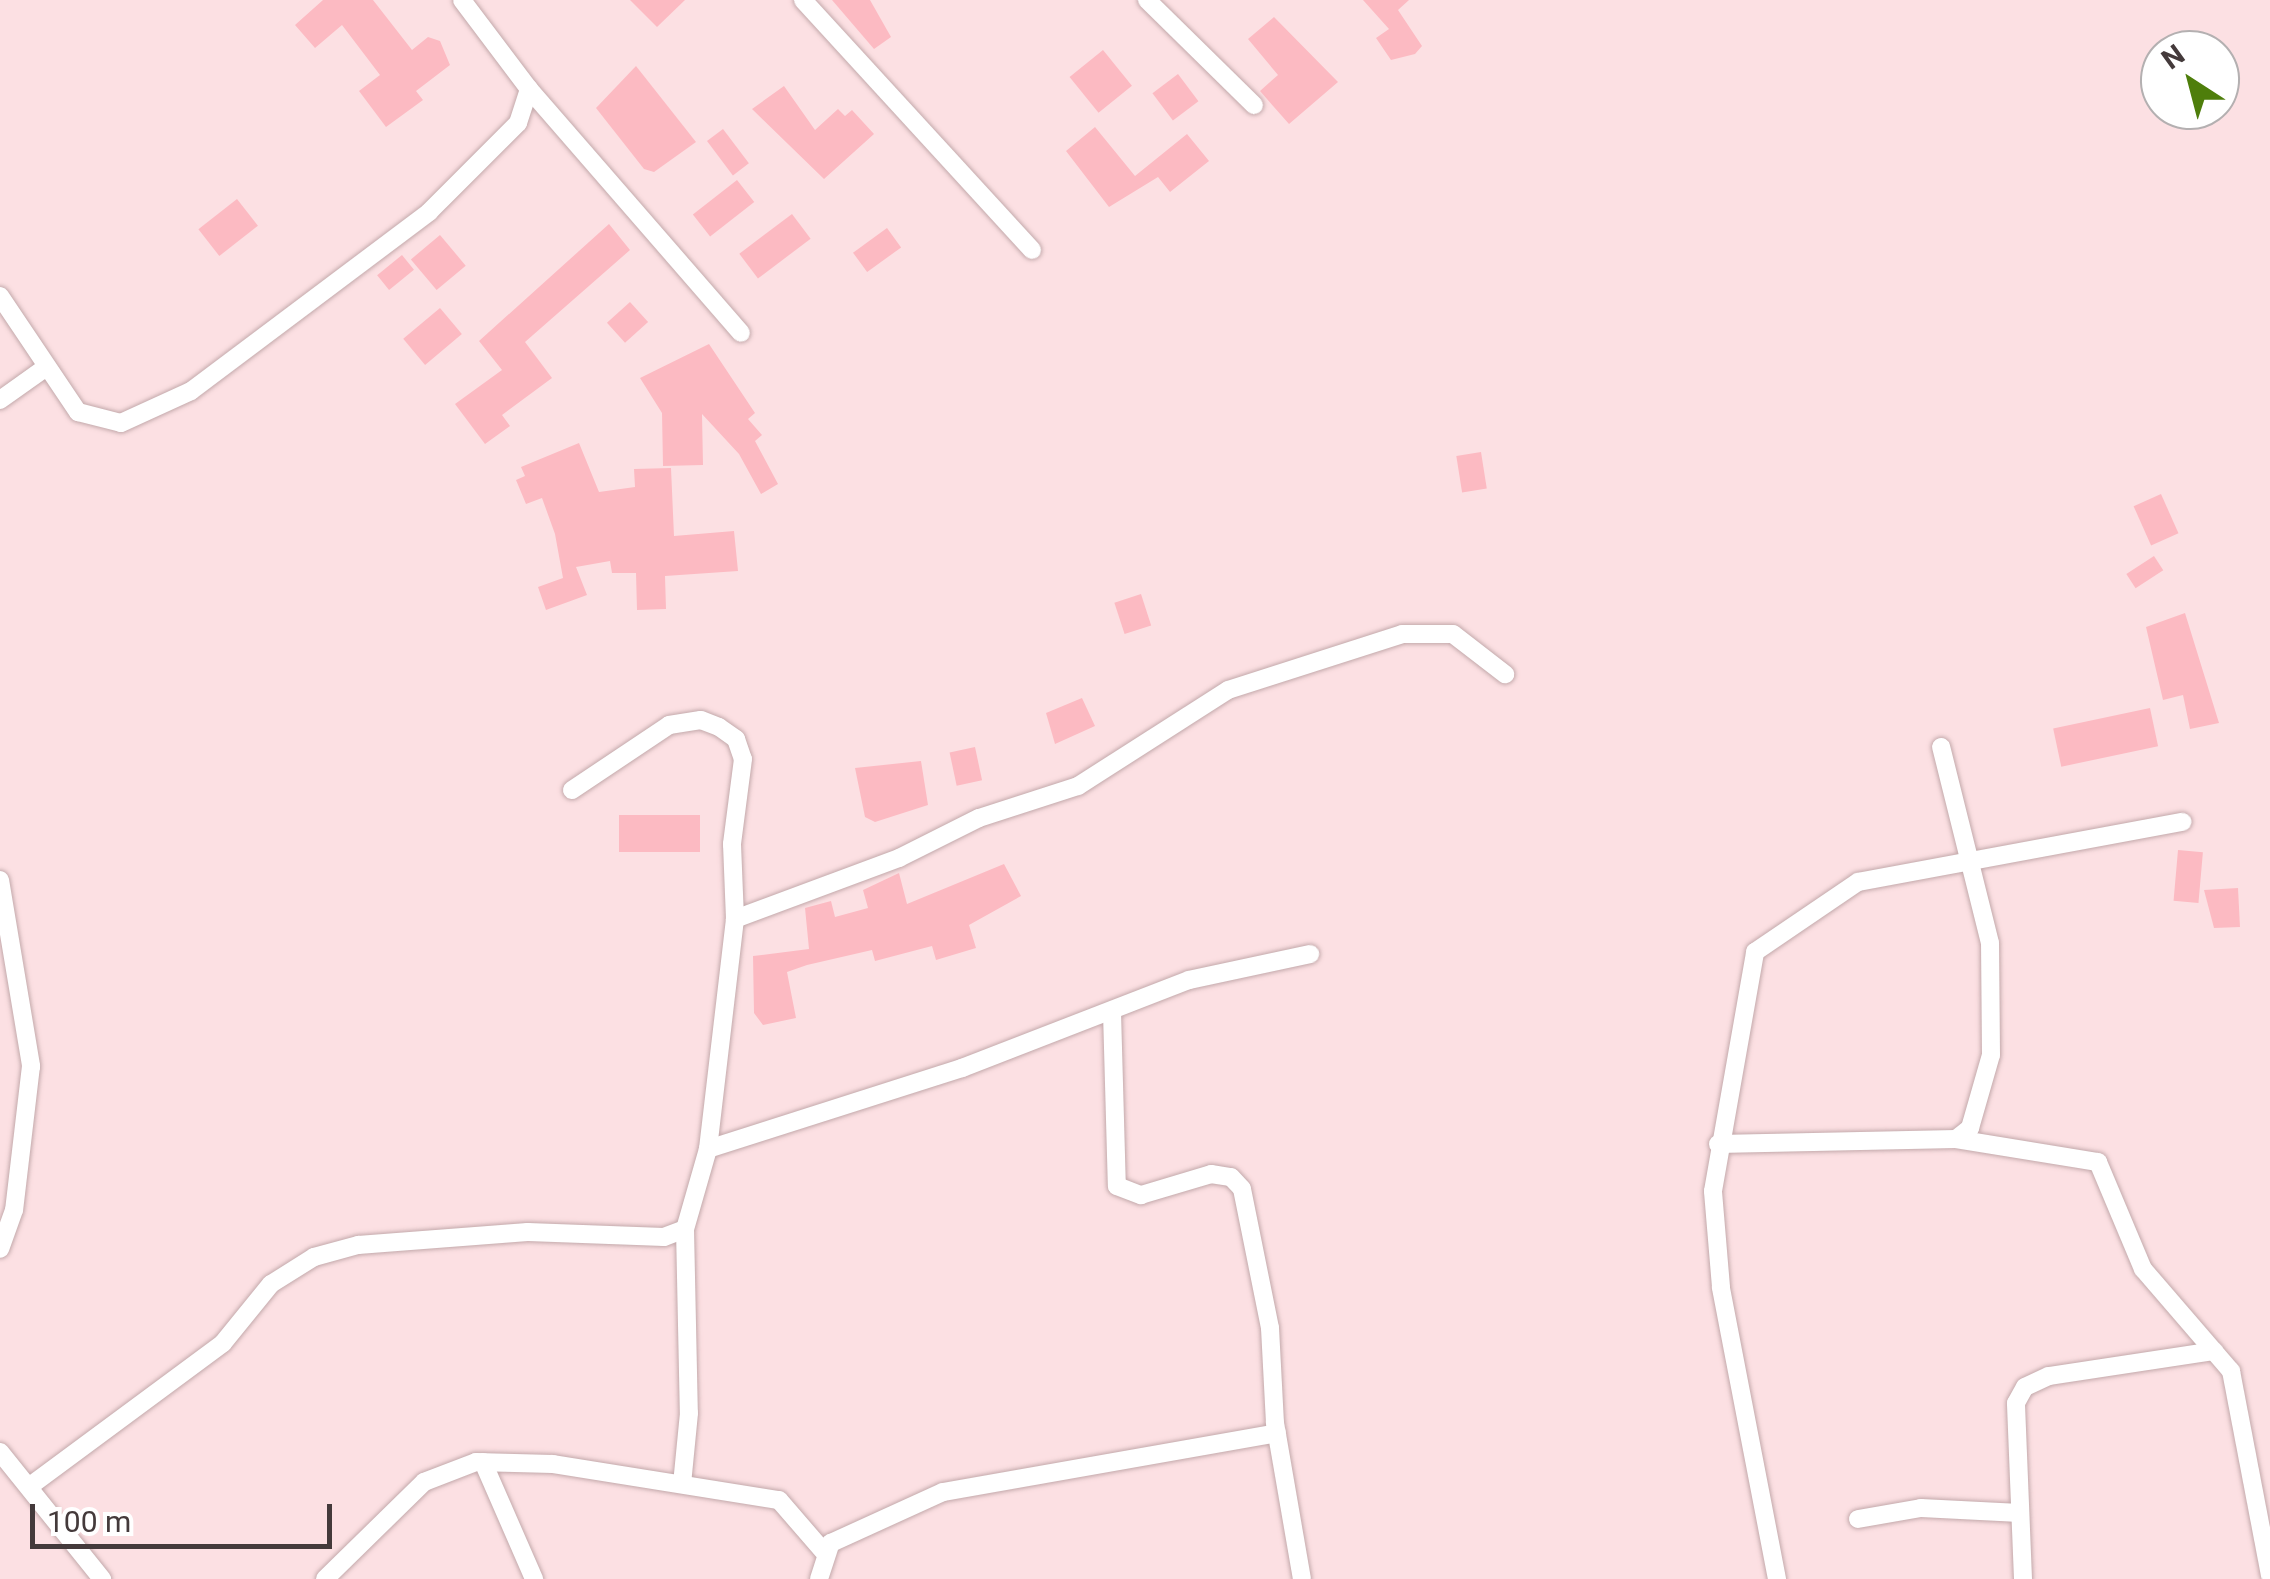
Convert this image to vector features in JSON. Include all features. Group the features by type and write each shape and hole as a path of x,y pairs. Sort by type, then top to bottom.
{"street":[{"path":"462,0 529,89 740,333"},
{"path":"803,0 1032,250"},
{"path":"1147,0 1254,105"},
{"path":"0,296 78,412 101,422 121,423 191,392 430,212 502,144 529,89"},
{"path":"0,400 45,368"},
{"path":"735,919 899,858 979,818 1078,786 1228,690 1402,634 1453,634 1504,674"},
{"path":"572,790 670,726 701,720 736,740 743,759 732,844 735,919 708,1149 685,1228 689,1413 682,1484"},
{"path":"1941,747 1990,943 1994,1012 1981,1104 1956,1139"},
{"path":"1777,1579 1721,1287 1718,1144 1744,1042 1755,952 1858,882 2182,822"},
{"path":"0,880 30,1066 14,1210 0,1249"},
{"path":"708,1149 1112,1012 1190,980 1310,954"},
{"path":"1112,1012 1116,1186 1141,1195 1211,1174 1237,1182 1270,1328 1277,1433 1302,1579"},
{"path":"1718,1144 1956,1139 2098,1162 2126,1241 2237,1385 2270,1575"},
{"path":"30,1486 223,1343 271,1284 314,1257 358,1245 528,1232 664,1237 685,1228"},
{"path":"2024,1579 2016,1403 2025,1387 2049,1376 2214,1351"},
{"path":"823,1552 850,1532 980,1481 1277,1433"},
{"path":"0,1452 102,1579"},
{"path":"483,1462 534,1579"},
{"path":"325,1579 424,1482 483,1462 682,1484 780,1500 823,1552 820,1579"},
{"path":"1858,1519 1922,1508 2020,1512"}],"building":[{"path":"323,0 373,0 412,50 428,37 440,41 450,65 416,91 423,100 386,127 359,91 380,75 342,25 315,48 295,25"},
{"path":"630,0 685,0 657,27"},
{"path":"832,0 870,0 891,37 874,49"},
{"path":"1363,0 1409,0 1398,10 1422,46 1415,54 1391,60 1376,38 1389,29"},
{"path":"1274,17 1338,82 1289,124 1260,91 1278,75 1248,39"},
{"path":"1103,50 1132,86 1099,113 1070,77"},
{"path":"636,66 696,142 654,172 644,169 596,108"},
{"path":"1178,74 1198,101 1173,120 1152,93"},
{"path":"784,86 815,130 838,109 845,116 852,110 874,134 824,179 752,109"},
{"path":"1095,127 1135,176 1187,134 1209,161 1170,192 1158,177 1109,207 1066,151"},
{"path":"723,129 749,163 733,175 707,141"},
{"path":"737,180 754,202 710,237 693,214"},
{"path":"237,199 258,226 219,256 198,229"},
{"path":"792,214 811,239 758,278 739,254"},
{"path":"609,224 630,250 525,342 552,378 502,415 510,426 485,444 455,404 502,370 479,341"},
{"path":"887,228 901,247 867,272 853,253"},
{"path":"440,235 466,266 437,290 411,259"},
{"path":"402,255 414,270 389,290 377,275"},
{"path":"630,302 648,322 625,343 607,323"},
{"path":"440,308 462,334 425,365 403,339"},
{"path":"709,344 755,413 748,419 762,435 755,441 778,484 761,494 739,454 702,414 703,465 663,466 662,413 640,378"},
{"path":"579,443 599,492 635,487 634,469 671,468 674,536 734,531 738,571 665,576 666,609 637,610 636,573 612,573 610,561 576,567 587,595 546,610 538,587 563,578 555,534 542,498 526,504 516,480 525,476 521,467"},
{"path":"1481,452 1487,489 1462,492 1456,456"},
{"path":"2161,494 2178,533 2151,545 2134,506"},
{"path":"2154,556 2163,570 2136,588 2126,574"},
{"path":"1141,594 1151,625 1125,634 1114,603"},
{"path":"2185,613 2219,723 2190,729 2183,695 2163,700 2146,627"},
{"path":"1082,698 1095,726 1055,744 1046,713"},
{"path":"2150,708 2158,746 2061,767 2053,729"},
{"path":"975,747 982,780 957,786 950,752"},
{"path":"921,761 928,805 875,822 865,817 855,768"},
{"path":"619,815 700,815 700,852 619,852"},
{"path":"2178,850 2203,852 2198,903 2174,901"},
{"path":"1004,864 1021,896 969,925 976,948 936,960 932,946 875,961 872,950 807,965 787,972 796,1018 763,1025 754,1013 753,956 809,949 805,908 831,901 835,917 868,908 863,890 899,873 907,904"},
{"path":"2238,888 2240,927 2214,928 2204,890"}]}
